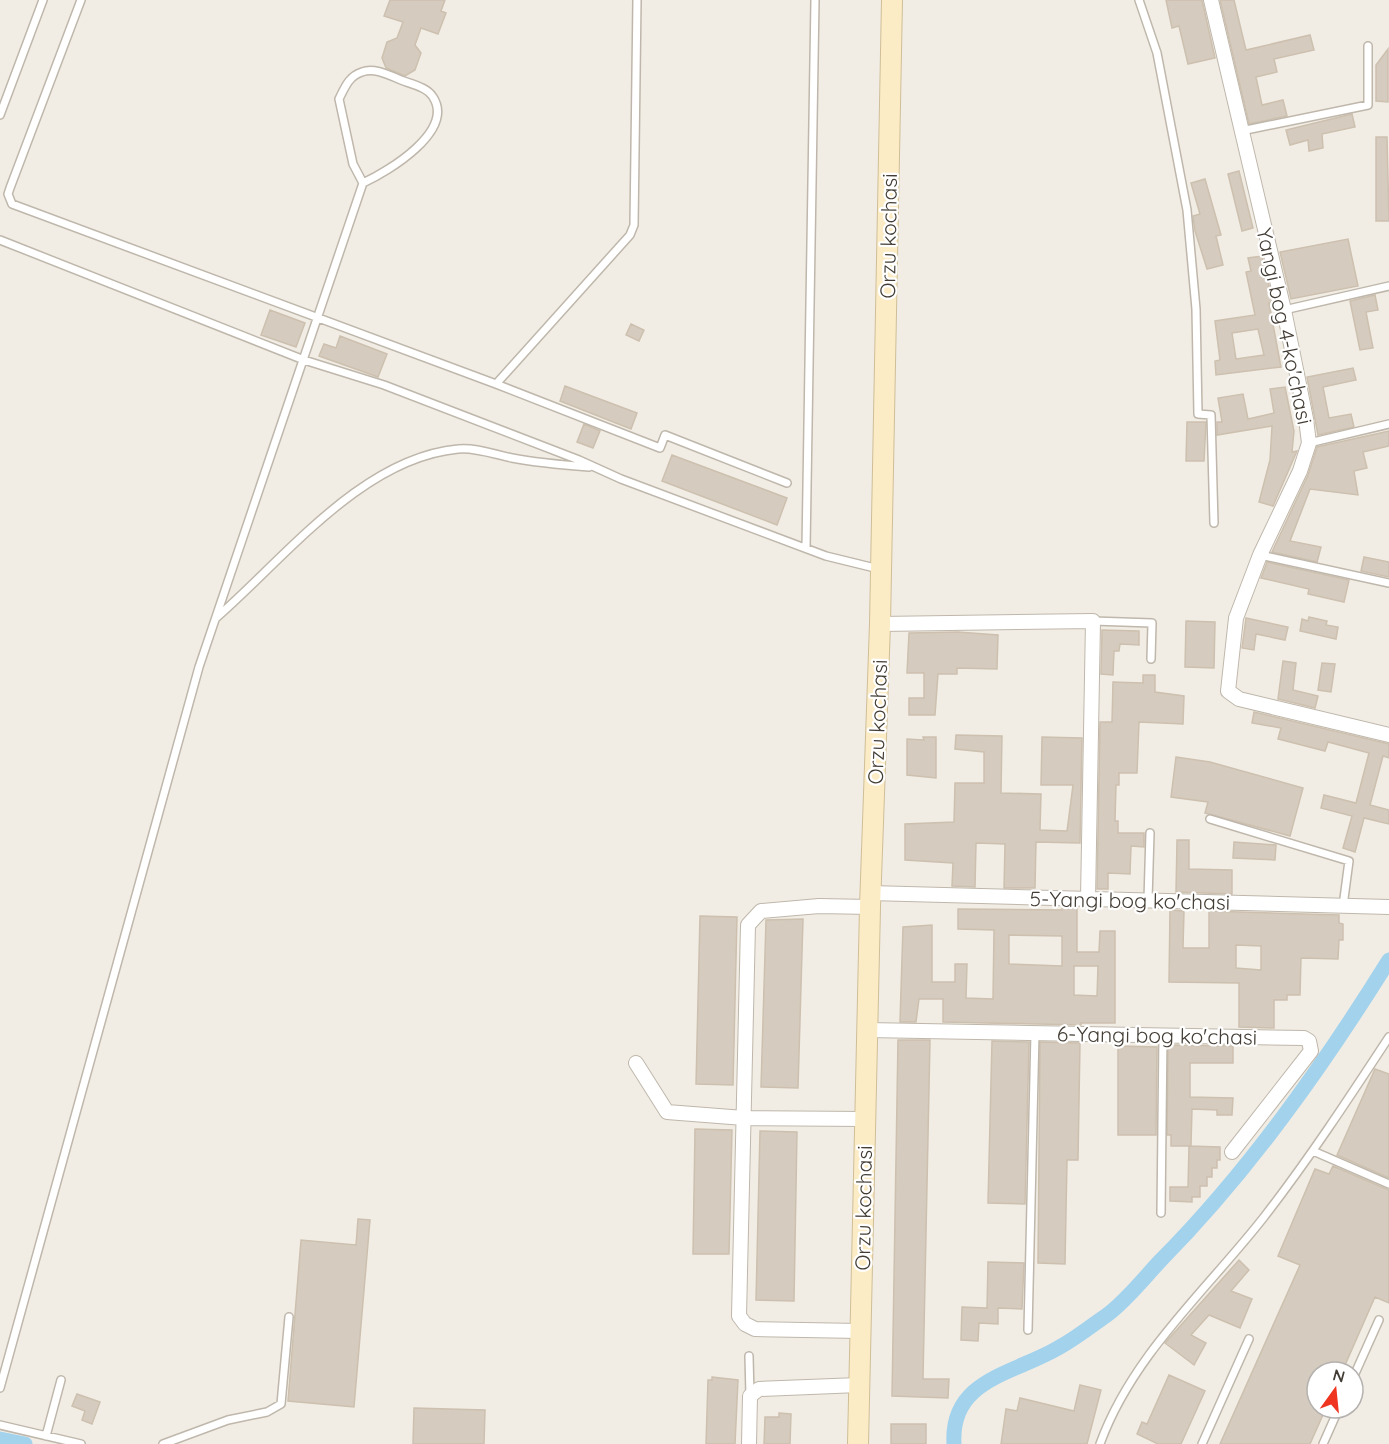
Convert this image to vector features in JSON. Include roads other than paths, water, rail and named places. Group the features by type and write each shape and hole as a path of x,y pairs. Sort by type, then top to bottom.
{"main road":[{"name":"Orzu kochasi","path":"858,1444 870,900 882,570 892,0"}],"street":[{"name":"Yangi bog 4-koʼchasi","path":"1211,0 1284,310 1306,418 1308,443 1300,471 1260,555 1236,618 1228,691 1239,699 1389,735"},
{"path":"880,624 1093,621 1088,899"},
{"name":"5-Yangi bog koʼchasi","path":"860,1331 755,1329 745,1324 739,1316 748,925 760,911 870,900 1088,899 1389,907"},
{"name":"6-Yangi bog koʼchasi","path":"867,1030 1293,1037 1309,1041 1311,1051 1232,1152"},
{"path":"636,1063 667,1112 744,1118 865,1119"},
{"path":"749,1444 750,1396 759,1389 859,1385"}],"lane":[{"path":"0,115 43,0"},
{"path":"81,0 10,188 8,195 12,204 496,384 660,448 665,435 787,483"},
{"path":"496,384 630,235 634,225 637,0"},
{"path":"806,548 815,0"},
{"path":"1139,0 1157,53 1187,210 1197,309 1198,414 1211,415 1214,523"},
{"path":"1241,131 1368,105 1368,46"},
{"path":"0,1388 199,667 363,183 382,174 431,134 439,114 433,96 423,88 379,71 363,71 349,79 339,99 353,164 363,183"},
{"path":"0,240 304,360 384,385 806,548 882,570"},
{"path":"1284,310 1389,286"},
{"path":"1308,443 1389,424"},
{"path":"214,620 324,518 378,476 419,456 461,448 547,464 594,467"},
{"path":"1260,555 1389,583"},
{"path":"1093,621 1152,623 1151,659"},
{"path":"1210,819 1348,861 1343,906"},
{"path":"1148,900 1150,833"},
{"path":"1029,1330 1035,1033"},
{"path":"1161,1213 1163,1034"},
{"path":"1100,1444 1111,1413 1145,1360 1263,1218 1313,1151 1389,1037"},
{"path":"1313,1151 1389,1184"},
{"path":"163,1444 228,1420 267,1412 281,1404 289,1317"},
{"path":"1361,1360 1379,1320"},
{"path":"1202,1444 1250,1339"},
{"path":"749,1356 750,1396"},
{"path":"46,1436 61,1380"},
{"path":"1323,1444 1334,1420"},
{"path":"0,1425 81,1444"}],"waterway":[{"path":"954,1444 956,1422 962,1405 974,1392 988,1381 1041,1357 1077,1337 1107,1315 1128,1296 1193,1226 1283,1116 1338,1039 1389,960"},
{"path":"0,1439 25,1444"}]}
